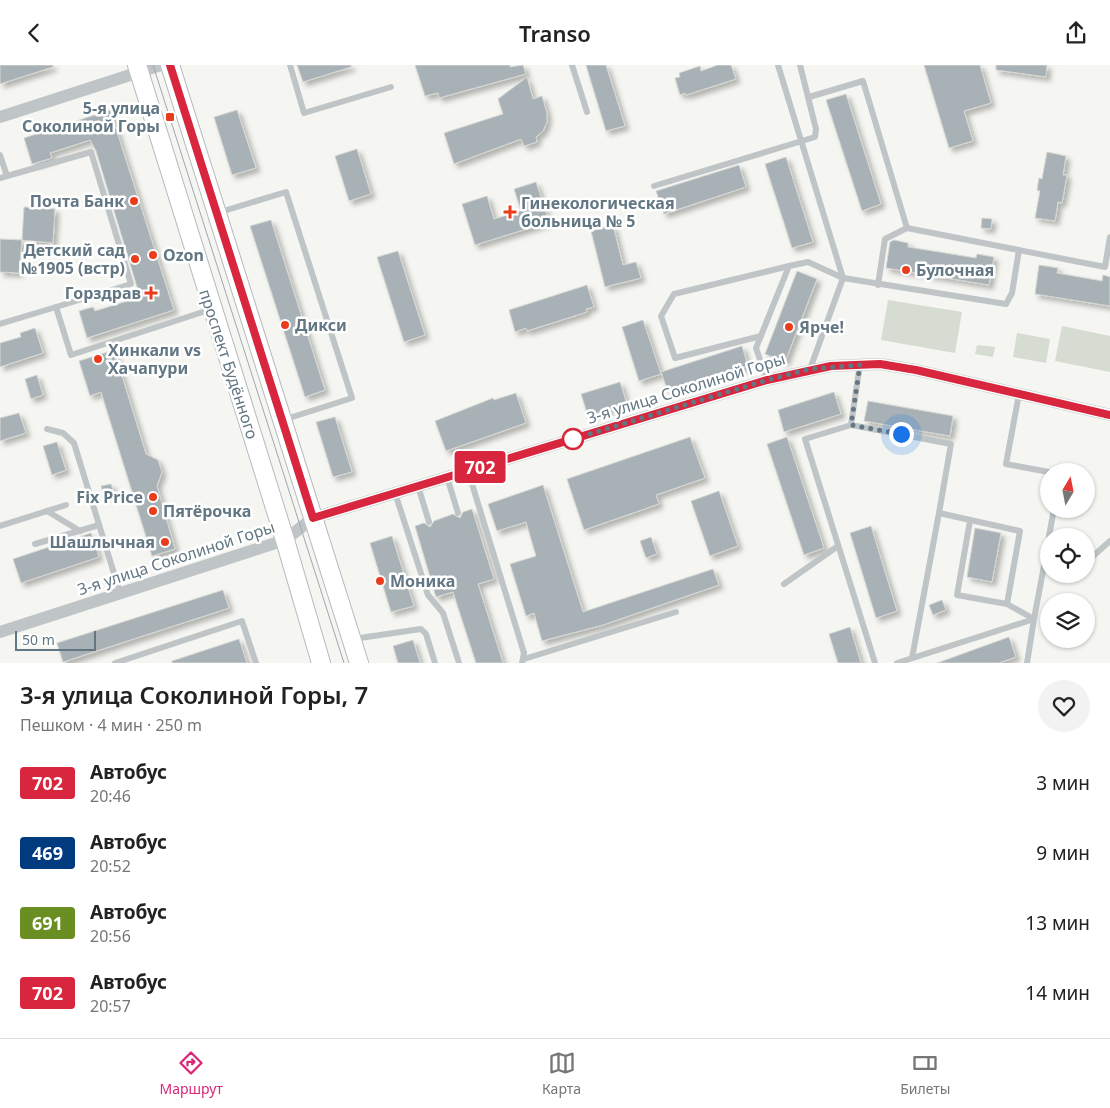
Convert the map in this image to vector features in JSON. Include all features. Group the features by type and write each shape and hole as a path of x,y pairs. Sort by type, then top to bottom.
{"main road":[{"name":"проспект Будённого","path":"170,65 359,663"},
{"name":"проспект Будённого","path":"138,68 285,540 321,663"}],"street":[{"path":"0,117 138,68 161,65"},
{"name":"3-я улица Соколиной Горы","path":"0,632 285,540 313,518 767,380 810,369 880,364 916,370 1110,415"}],"lane":[{"path":"290,65 304,113 390,87"},
{"path":"572,65 587,111"},
{"path":"778,65 843,278 810,369"},
{"path":"654,186 815,137 816,129 800,65"},
{"path":"809,97 863,81 907,228"},
{"path":"0,155 3,177 91,152 131,283 0,324"},
{"path":"217,213 286,192 352,398 282,420"},
{"path":"878,285 885,239 907,228 1105,267 1110,237"},
{"path":"761,336 675,358 661,316 674,293 808,262 843,278 1006,304 1012,293 1019,250"},
{"path":"767,380 756,348 789,266"},
{"path":"56,307 71,355 212,309"},
{"path":"851,425 860,365"},
{"path":"1019,394 1006,464 1040,470"},
{"path":"875,663 805,439 851,425 951,444 912,658"},
{"path":"47,429 63,433 74,443 120,593"},
{"path":"468,471 524,653 523,661 676,612"},
{"path":"447,477 458,513"},
{"path":"418,486 429,522"},
{"path":"395,493 428,595 443,613 459,663"},
{"path":"0,526 66,505"},
{"path":"47,511 80,531"},
{"path":"939,513 1020,531 1007,604"},
{"path":"970,521 957,595 1007,604 1034,619"},
{"path":"35,544 99,525"},
{"path":"1095,554 1110,541"},
{"path":"784,584 838,546"},
{"path":"1027,663 1041,583"},
{"path":"897,663 1034,619"},
{"path":"115,663 242,621 256,663"},
{"path":"352,639 420,629 426,634 435,663"}],"shaded area":[{"path":"888,300 962,312 955,353 881,340"},
{"path":"1062,326 1110,336 1110,372 1055,361"},
{"path":"1017,333 1050,339 1046,363 1013,357"},
{"path":"977,345 995,347 993,357 975,354"}],"building":[{"path":"0,65 53,65 53,67 0,84"},
{"path":"297,65 351,65 351,67 303,82"},
{"path":"415,65 510,65 510,67 523,65 526,74 439,98 438,93 425,96"},
{"path":"586,65 606,65 625,126 606,131"},
{"path":"718,65 731,65 736,79 686,95 685,93 680,95 675,78 680,77 679,73 700,66 701,71"},
{"path":"924,65 980,65 991,103 964,111 973,141 949,148"},
{"path":"996,65 1047,65 1046,77 996,70"},
{"path":"527,77 533,99 542,96 547,113 547,122 543,131 536,137 537,142 524,146 521,139 454,164 444,133 503,114 498,99"},
{"path":"846,94 881,204 862,211 826,100"},
{"path":"110,110 174,310 87,338 79,311 93,307 95,311 140,297 96,151 90,140 50,153 52,158 32,164 24,138"},
{"path":"237,110 256,168 232,175 214,117"},
{"path":"357,149 371,194 349,201 335,156"},
{"path":"1047,152 1066,156 1063,175 1067,175 1062,203 1058,202 1055,221 1035,218 1040,191 1037,190 1039,178 1042,179"},
{"path":"786,157 813,242 792,248 765,164"},
{"path":"739,165 746,187 664,214 656,191"},
{"path":"536,182 549,222 475,245 462,204 487,196 494,219 521,211 514,189"},
{"path":"24,207 55,209 53,243 22,240"},
{"path":"982,218 992,219 991,229 981,228"},
{"path":"271,220 325,390 305,397 250,226"},
{"path":"613,225 623,265 636,262 641,278 605,287 591,231"},
{"path":"0,239 22,240 19,273 0,272"},
{"path":"894,240 908,243 908,247 976,258 977,254 994,257 989,285 886,268 890,242"},
{"path":"398,251 425,335 404,342 377,257"},
{"path":"1039,265 1058,268 1057,273 1102,281 1103,275 1110,277 1110,306 1035,294"},
{"path":"797,271 817,279 785,362 765,354"},
{"path":"587,285 594,307 586,309 587,312 527,331 526,328 515,332 509,310"},
{"path":"643,320 661,374 639,381 622,327"},
{"path":"35,328 43,353 0,367 0,343 21,337 20,333"},
{"path":"742,346 748,366 668,392 661,372"},
{"path":"114,350 146,454 158,460 162,472 157,486 175,549 152,556 101,392 90,396 79,361"},
{"path":"37,375 43,395 31,399 25,379"},
{"path":"620,382 627,404 588,416 581,394"},
{"path":"834,392 841,414 784,432 778,410"},
{"path":"516,393 526,423 446,451 435,421 493,398 494,400"},
{"path":"868,401 953,416 950,436 864,421"},
{"path":"19,413 26,433 0,441 0,418"},
{"path":"335,417 352,472 333,477 316,422"},
{"path":"690,437 705,478 656,495 659,504 584,530 567,479"},
{"path":"787,437 824,548 804,555 767,444"},
{"path":"57,442 66,470 52,475 43,446"},
{"path":"111,484 114,493 104,496 101,486"},
{"path":"543,485 583,612 713,569 719,585 603,625 542,641 534,613 526,616 510,564 536,556 526,522 497,531 488,504"},
{"path":"719,491 738,546 710,556 691,501"},
{"path":"472,509 494,579 478,584 503,663 476,663 453,592 436,597 415,526 424,523 430,527 434,521 453,514 460,518 463,512"},
{"path":"871,526 897,611 876,618 850,533"},
{"path":"975,528 1001,533 992,582 967,577"},
{"path":"91,533 99,557 21,583 13,559"},
{"path":"392,536 414,606 391,612 370,543"},
{"path":"651,537 657,554 646,558 640,541"},
{"path":"223,590 229,608 63,662 57,643"},
{"path":"942,600 946,610 933,615 929,605"},
{"path":"850,627 861,663 838,663 829,634"},
{"path":"1009,637 1016,657 999,663 937,663"},
{"path":"239,639 247,663 172,663 172,661"},
{"path":"413,640 420,663 398,663 393,646"}],"tram line":[{"path":"153,65 344,663"}],"bus line":[{"name":"702","path":"170,65 313,518 767,380 810,369 831,366 880,364 916,370 1110,415"}],"place":[{"name":"5-я улица Соколиной Горы","path":"170,117"},
{"name":"Почта Банк","path":"134,201"},
{"name":"Гинекологическая больница № 5","path":"510,212"},
{"name":"Ozon","path":"153,255"},
{"name":"Детский сад №1905 (встр)","path":"135,259"},
{"name":"Булочная","path":"906,270"},
{"name":"Горздрав","path":"151,293"},
{"name":"Дикси","path":"285,325"},
{"name":"Ярче!","path":"789,327"},
{"name":"Хинкали vs Хачапури","path":"98,359"},
{"name":"Fix Price","path":"153,497"},
{"name":"Пятёрочка","path":"153,511"},
{"name":"Шашлычная","path":"165,542"},
{"name":"Моника","path":"380,581"}],"route":[{"path":"573,439 767,380 810,369 860,365 851,425 901,434"}]}
